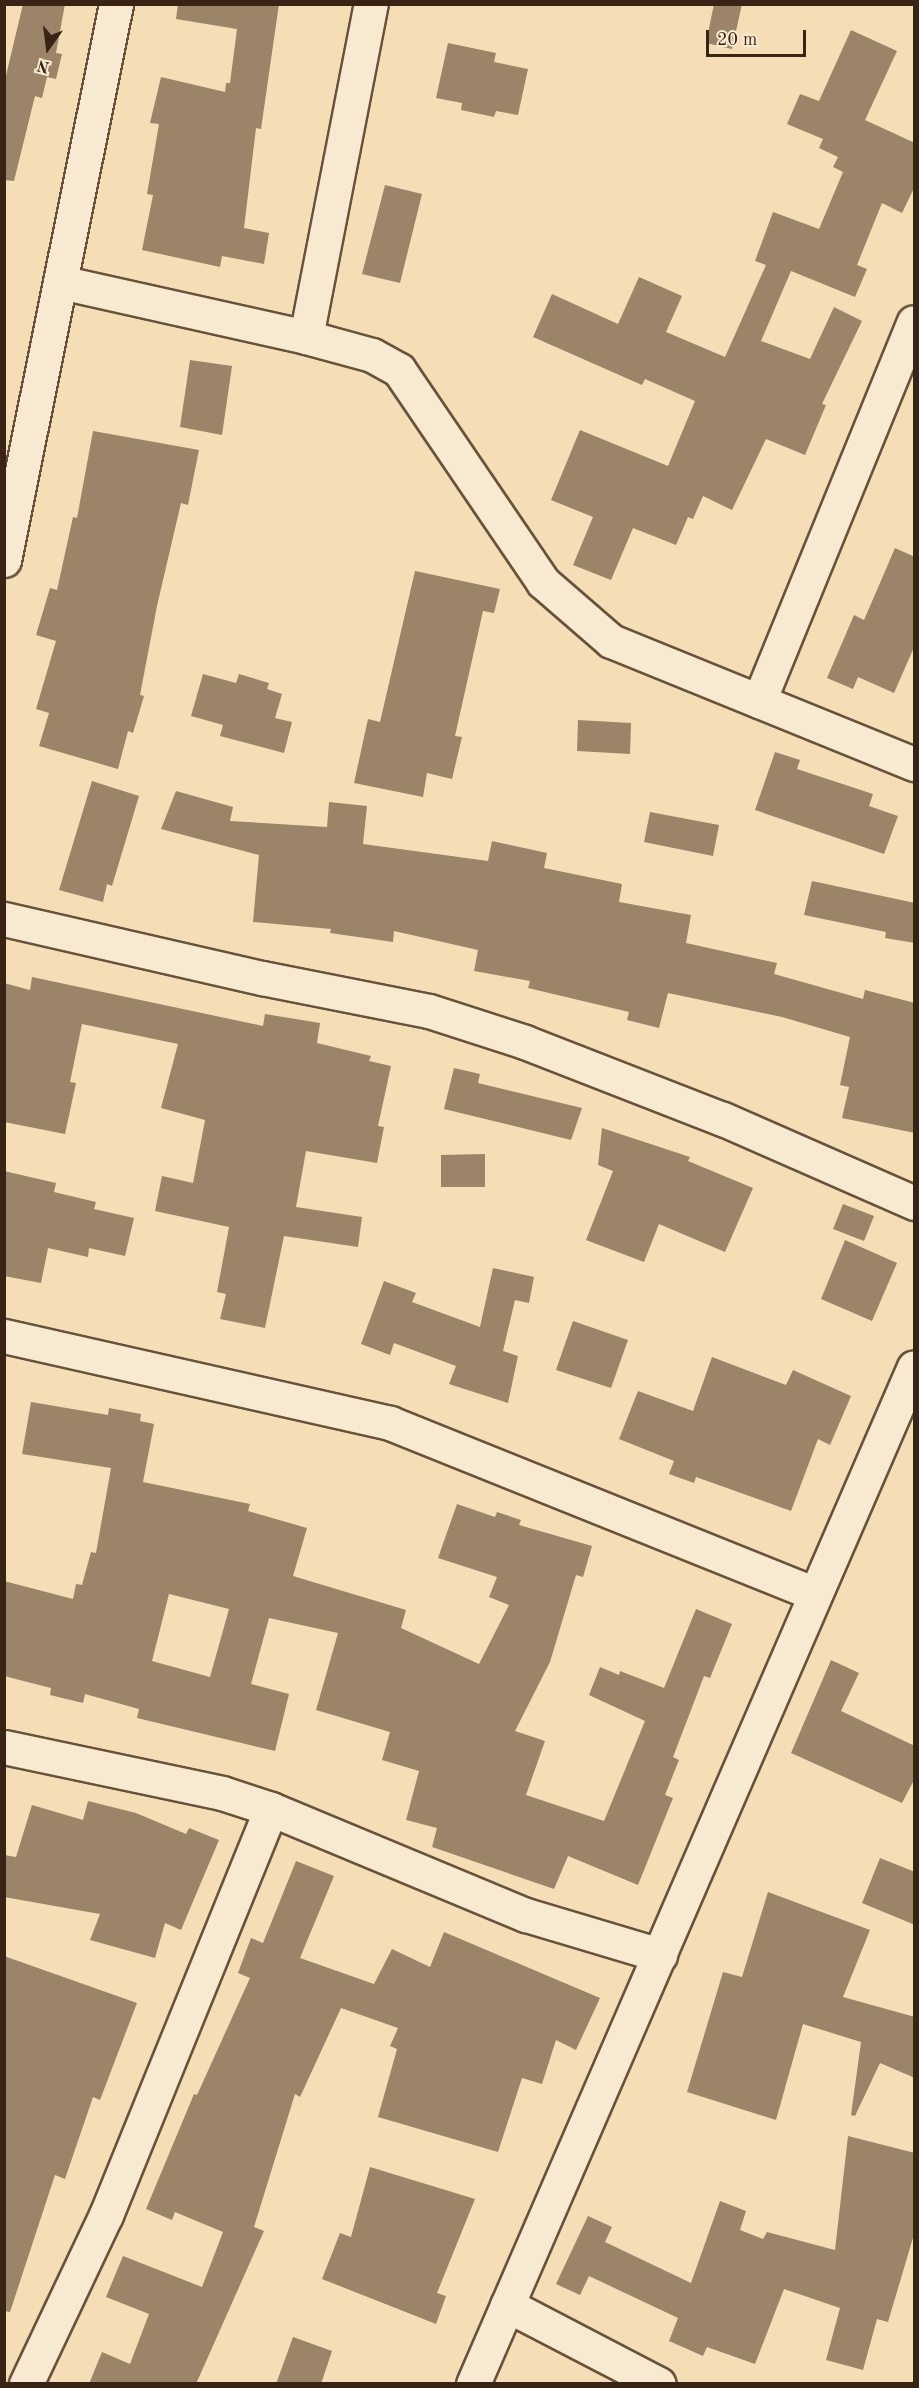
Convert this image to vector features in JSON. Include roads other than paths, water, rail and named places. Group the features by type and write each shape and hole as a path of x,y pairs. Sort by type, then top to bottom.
{"street":[{"path":"4,560 116,4"},
{"path":"306,337 371,4"},
{"path":"60,282 306,337 372,355 399,370 543,582 610,641 915,764"},
{"path":"759,700 915,322"},
{"path":"4,919 429,1011 525,1042 723,1119 915,1203"},
{"path":"4,1336 390,1423 815,1594"},
{"path":"473,2384 915,1367"},
{"path":"4,1748 222,1793 272,1809 526,1915 660,1955"},
{"path":"26,2384 106,2215 272,1809"},
{"path":"507,2305 659,2384"}]}
